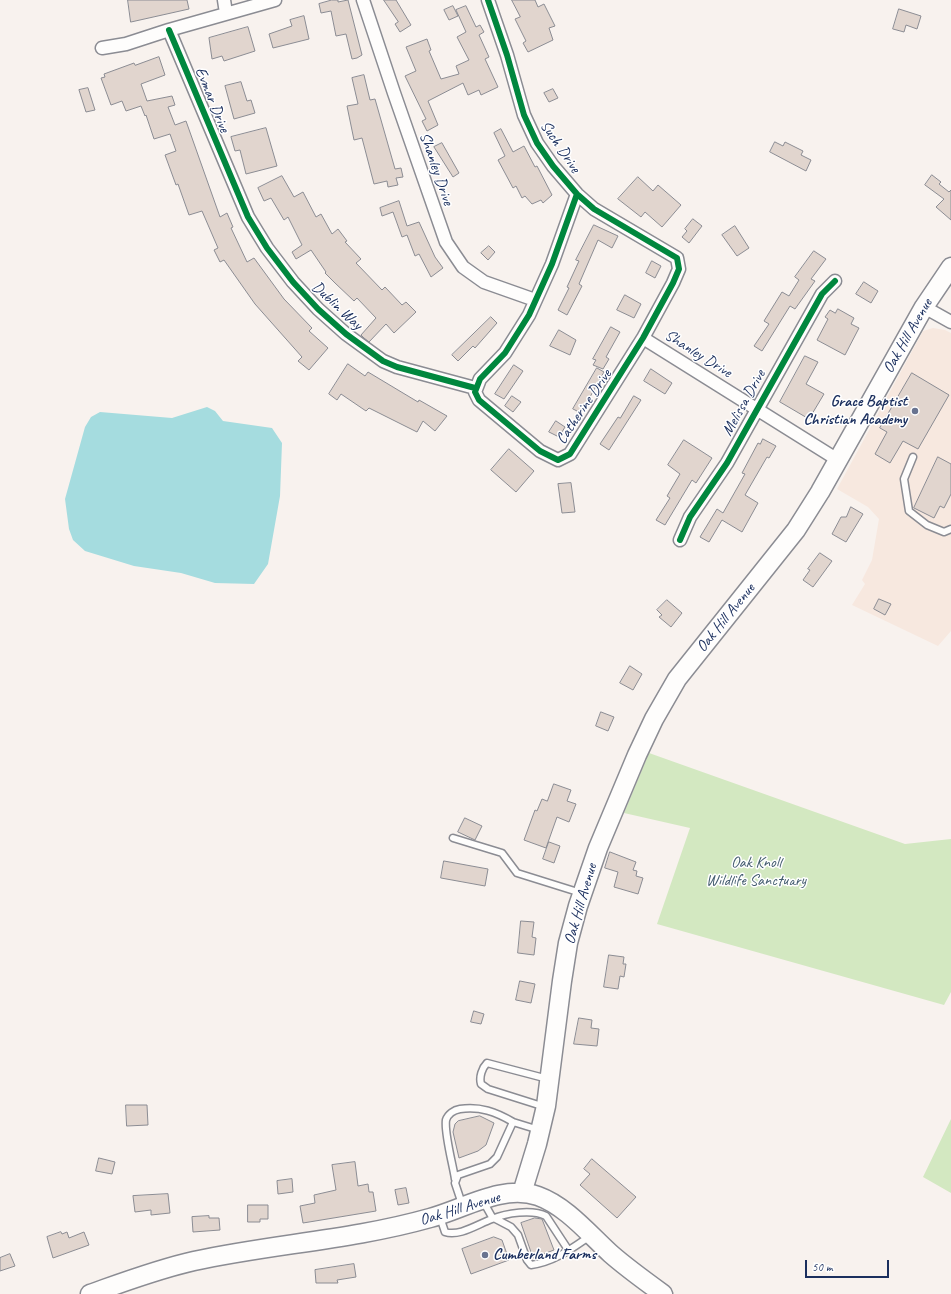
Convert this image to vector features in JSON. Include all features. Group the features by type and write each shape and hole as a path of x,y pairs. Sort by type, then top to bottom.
{"main road":[{"name":"Oak Hill Avenue","path":"90,1294 147,1273 194,1261 391,1229 439,1215 482,1199 522,1193 545,1108 568,944 582,894 598,848 637,755 654,719 677,679 796,530 838,460 924,306 951,267"},
{"path":"522,1193 538,1196 556,1205 612,1255 662,1294"}],"street":[{"path":"224,0 226,13"},
{"path":"102,48 126,44 226,13 275,0"},
{"name":"Shanley Drive","path":"363,0 398,108 446,242 463,267 484,282 536,300"},
{"name":"Such Drive","path":"488,0 507,55 524,115 538,143 553,166 578,194 594,209 677,258"},
{"name":"Evmar Drive","path":"169,30 231,180"},
{"name":"Dublin Way","path":"231,180 248,217 267,248 293,282 318,309 346,334 383,361 396,367 475,388"},
{"path":"475,388 480,379 504,353 529,315 552,264 578,194"},
{"name":"Catherine Drive","path":"475,388 476,396 479,400 540,451 558,460 570,454 643,338 679,269 677,258"},
{"name":"Melissa Drive","path":"680,540 690,517 727,463 822,294 835,281"},
{"path":"924,306 951,322"},
{"name":"Shanley Drive","path":"643,338 838,460"}],"lane":[{"path":"913,457 904,479 909,511 927,525 944,532 951,529"},
{"path":"453,838 502,853 517,873 582,894"},
{"path":"545,1108 488,1089 481,1084 480,1080 484,1066 487,1063 549,1080"},
{"path":"463,1206 455,1183 456,1179 446,1128 446,1119 450,1114 456,1110 482,1108 513,1122 540,1131"},
{"path":"456,1179 458,1176 490,1164 496,1157 513,1122"},
{"path":"482,1199 494,1218 511,1227 518,1235 527,1260 531,1264 543,1263 559,1257 591,1236"},
{"path":"439,1215 445,1232 454,1234 494,1218 518,1214 540,1214 546,1216 569,1251"}],"shaded area":[{"name":"Grace Baptist Christian Academy","path":"933,328 945,330 951,333 951,631 938,646 852,605 865,584 862,580 872,560 879,519 868,507 837,489 923,331"}],"green space":[{"name":"Oak Knoll Wildlife Sanctuary","path":"649,753 905,844 951,839 951,992 944,1005 657,924 690,828 624,813"},
{"path":"951,1119 951,1193 923,1177"}],"water":[{"path":"207,407 215,411 223,421 272,428 282,443 280,496 268,564 254,584 215,583 181,573 134,566 85,551 73,540 69,529 65,499 85,427 91,417 100,412 172,418"}],"building":[{"path":"128,0 187,0 189,9 131,22"},
{"path":"332,0 338,0 338,2 348,0 362,55 357,58 352,59 346,34 336,36 331,11 321,13 319,4"},
{"path":"384,0 396,0 411,25 400,32 395,24 398,22"},
{"path":"512,0 535,0 538,7 544,4 555,26 549,28 553,40 528,52 523,43 526,41 515,19 520,17"},
{"path":"453,6 458,16 449,20 444,10"},
{"path":"466,6 476,27 480,25 484,32 479,35 489,57 485,59 498,87 481,95 479,90 468,95 463,83 428,101 438,125 427,131 422,121 426,119 405,76 416,71 406,47 427,39 431,50 429,51 441,79 459,74 456,66 469,60 457,37 466,32 456,10"},
{"path":"899,9 921,16 917,29 906,25 904,32 893,29"},
{"path":"304,16 309,39 273,48 269,34 292,26 290,20"},
{"path":"248,27 255,51 224,61 222,56 212,59 209,38"},
{"path":"159,57 165,75 141,84 147,101 172,96 175,105 168,107 175,125 186,121 220,217 227,213 233,227 231,228 247,262 254,258 284,299 312,328 309,331 328,348 309,370 298,361 302,357 255,304 224,260 220,262 214,250 218,248 202,211 189,215 178,184 176,185 165,155 176,151 170,134 154,139 146,115 145,116 141,106 126,111 122,101 111,105 101,78 105,77 104,74 134,63 135,65"},
{"path":"364,75 370,100 375,99 395,169 401,168 403,177 396,178 398,185 388,187 387,181 374,184 362,138 354,140 347,106 358,104 352,78"},
{"path":"241,82 247,101 251,100 255,113 234,119 225,86"},
{"path":"88,88 95,110 86,112 79,90"},
{"path":"553,89 558,98 549,102 544,93"},
{"path":"266,128 277,166 246,174 240,150 235,151 231,137"},
{"path":"501,129 513,152 524,146 535,167 537,166 552,195 543,203 541,200 532,204 525,196 522,198 516,186 513,188 498,160 505,156 494,133"},
{"path":"775,142 783,146 785,142 803,151 801,155 811,160 806,171 770,152"},
{"path":"442,143 459,173 453,177 434,147"},
{"path":"932,175 941,182 939,184 949,192 951,190 951,220 936,207 944,199 925,185"},
{"path":"282,176 294,197 303,192 316,217 321,214 332,234 338,229 347,241 345,242 361,259 356,263 382,290 385,287 402,305 406,302 416,312 394,333 386,324 369,342 361,335 376,318 357,298 354,301 325,273 326,272 311,250 296,259 292,252 302,245 288,217 284,220 271,198 264,201 258,188"},
{"path":"638,177 653,191 658,185 681,205 662,227 645,212 641,217 618,199"},
{"path":"399,201 407,226 419,222 435,257 443,268 431,277 419,254 415,256 407,235 402,237 393,212 382,216 380,208"},
{"path":"693,219 702,226 689,243 682,237 687,231 685,229"},
{"path":"594,225 618,236 612,248 598,240 579,284 582,286 567,315 558,310 569,288 567,287 579,261 576,260"},
{"path":"735,226 749,248 737,256 722,235"},
{"path":"489,246 495,252 488,260 481,253"},
{"path":"814,251 826,259 811,279 815,281 795,309 790,306 762,351 754,346 769,324 764,321 782,292 789,296 799,280 795,277"},
{"path":"652,261 661,266 655,278 646,273"},
{"path":"864,282 878,291 871,303 856,294"},
{"path":"625,295 641,304 634,318 617,310"},
{"path":"838,309 854,318 851,324 859,328 845,355 817,340 828,319 825,317 830,310 835,313"},
{"path":"491,317 497,323 475,348 473,346 458,361 452,355"},
{"path":"611,327 620,332 606,357 609,359 603,369 593,365 596,360 593,359"},
{"path":"559,330 576,340 570,355 550,346"},
{"path":"805,356 818,362 806,384 824,394 809,419 780,402"},
{"path":"348,364 365,376 368,372 418,402 419,400 447,416 435,431 423,421 417,432 369,408 366,411 341,394 337,400 329,394"},
{"path":"514,365 523,371 504,399 495,394"},
{"path":"597,368 604,372 581,413 573,409"},
{"path":"651,369 672,383 665,394 644,381"},
{"path":"912,373 949,395 918,449 903,441 890,463 875,454 887,432 880,428"},
{"path":"512,396 521,402 513,412 505,406"},
{"path":"634,396 641,400 609,450 600,444 618,417 620,418"},
{"path":"556,421 565,427 559,437 549,432"},
{"path":"763,439 776,446 769,458 767,457 745,495 758,503 742,532 722,520 709,542 700,537 717,509 723,513 745,474 742,473 758,443 760,444"},
{"path":"684,440 712,458 696,483 692,480 665,525 656,520 670,498 667,496 680,474 668,465"},
{"path":"509,449 534,471 516,492 491,470"},
{"path":"938,457 951,464 951,494 944,508 940,506 934,518 914,508"},
{"path":"571,483 575,512 562,513 558,484"},
{"path":"851,507 863,514 846,542 832,534 841,517 846,517"},
{"path":"820,553 832,561 813,587 803,580 810,570 808,569"},
{"path":"879,599 891,604 885,615 874,609"},
{"path":"667,600 682,613 671,627 659,617 662,615 657,610"},
{"path":"630,666 642,674 633,690 620,683"},
{"path":"601,712 614,717 608,731 596,726"},
{"path":"554,784 571,790 567,801 576,804 569,822 557,817 546,848 524,840 535,810 537,811 542,799 547,801"},
{"path":"465,818 482,826 475,840 458,832"},
{"path":"549,842 560,846 554,863 543,859"},
{"path":"610,852 636,862 633,870 637,871 636,876 643,878 638,894 614,887 618,872 605,868"},
{"path":"444,861 488,869 485,886 441,878"},
{"path":"521,921 534,922 532,937 536,938 534,955 518,953"},
{"path":"609,955 624,957 623,964 626,964 624,977 620,976 618,989 604,987"},
{"path":"520,981 535,984 531,1003 516,1000"},
{"path":"474,1011 484,1014 481,1024 471,1022"},
{"path":"579,1018 592,1020 591,1028 599,1029 597,1046 574,1044"},
{"path":"126,1105 147,1105 148,1125 127,1126"},
{"path":"480,1116 494,1123 486,1145 478,1151 459,1158 453,1132 455,1124 458,1121"},
{"path":"99,1158 115,1162 112,1174 96,1171"},
{"path":"592,1159 636,1197 617,1218 580,1185 590,1174 584,1169"},
{"path":"355,1162 358,1186 368,1184 369,1192 373,1192 376,1211 303,1223 300,1206 315,1203 314,1195 336,1190 332,1165"},
{"path":"292,1179 293,1192 278,1194 277,1181"},
{"path":"406,1188 409,1203 398,1205 395,1190"},
{"path":"168,1194 170,1213 151,1215 151,1210 135,1212 133,1196"},
{"path":"248,1205 268,1205 268,1219 260,1219 260,1222 248,1222"},
{"path":"209,1216 209,1218 219,1218 220,1230 193,1232 192,1217"},
{"path":"535,1218 542,1219 554,1250 533,1258 521,1223"},
{"path":"61,1232 62,1234 67,1232 69,1238 84,1232 89,1245 53,1258 47,1237"},
{"name":"Cumberland Farms","path":"494,1237 502,1240 509,1260 471,1274 462,1249"},
{"path":"10,1254 15,1266 0,1271 0,1258"},
{"path":"354,1264 356,1277 337,1280 338,1283 316,1283 315,1270"}],"cycle path":[{"path":"488,0 507,55 524,115 537,143 553,166 577,194 594,209 677,258 679,269 643,338 570,454 558,460 540,451 479,400 475,392 480,379 505,353 529,315 552,264 577,194"},
{"path":"169,30 248,217 267,248 293,282 318,309 346,334 383,361 397,367 475,388"},
{"path":"680,540 690,517 727,463 822,294 835,281"}],"place":[{"name":"Grace Baptist Christian Academy","path":"915,411"},
{"name":"Cumberland Farms","path":"485,1255"}]}
